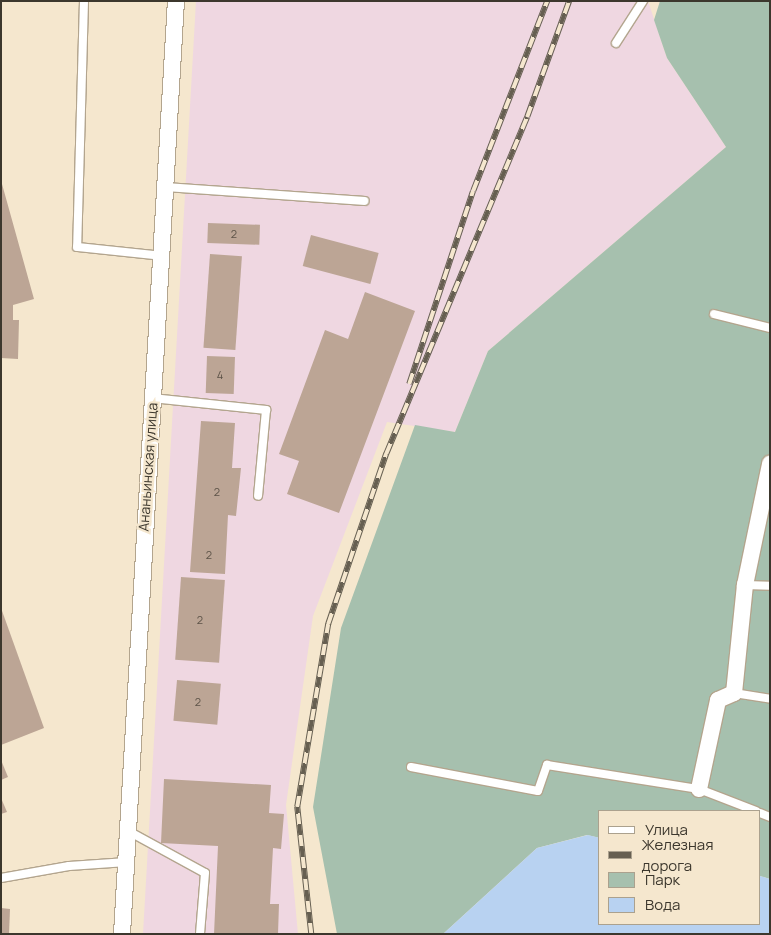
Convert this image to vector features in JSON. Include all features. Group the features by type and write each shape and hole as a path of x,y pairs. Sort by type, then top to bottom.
{"street":[{"name":"Ананьинская улица","path":"122,934 130,832 134,703 176,1"},
{"path":"699,789 718,700 734,693 745,585 770,464"}],"lane":[{"path":"84,1 77,247 162,256"},
{"path":"616,43 643,1"},
{"path":"166,187 365,201"},
{"path":"714,314 770,328"},
{"path":"152,398 266,410 258,496"},
{"path":"745,585 770,586"},
{"path":"734,693 770,699"},
{"path":"412,767 538,790 547,765 699,789 753,810"},
{"path":"130,832 204,873 200,934"},
{"path":"1,878 70,866 127,862"}],"shaded area":[{"path":"196,1 648,1 667,58 726,147 488,351 455,432 387,422 313,616 286,805 298,934 143,934"}],"green space":[{"path":"660,1 770,1 770,879 761,876 761,810 598,810 598,838 587,835 537,848 443,934 337,934 313,807 341,628 415,425 455,432 488,351 726,147 667,58 654,20"}],"water":[{"path":"588,835 598,838 598,925 761,925 761,876 770,879 770,934 443,934 537,848"}],"building":[{"path":"2,184 34,299 13,305 13,320 19,320 18,359 1,358"},
{"path":"208,223 260,225 259,245 207,243"},
{"path":"311,235 379,253 370,284 303,266"},
{"path":"210,254 242,256 235,350 203,348"},
{"path":"365,292 415,311 339,513 287,494 299,461 279,454 325,330 348,339"},
{"path":"207,356 235,357 234,394 206,393"},
{"path":"201,421 235,423 232,468 241,468 236,516 228,515 225,574 190,572"},
{"path":"181,577 225,580 219,663 175,660"},
{"path":"1,608 44,728 1,745"},
{"path":"177,680 221,684 217,725 173,721"},
{"path":"1,760 8,777 1,780"},
{"path":"164,779 271,785 269,813 284,814 281,849 273,848 270,904 279,904 278,934 214,934 218,846 161,843"},
{"path":"1,798 7,812 1,814"},
{"path":"1,908 10,909 9,934 1,934"}],"railway":[{"path":"409,384 473,191 547,1"},
{"path":"311,934 297,807 328,624 386,454 527,117 569,1"}]}
